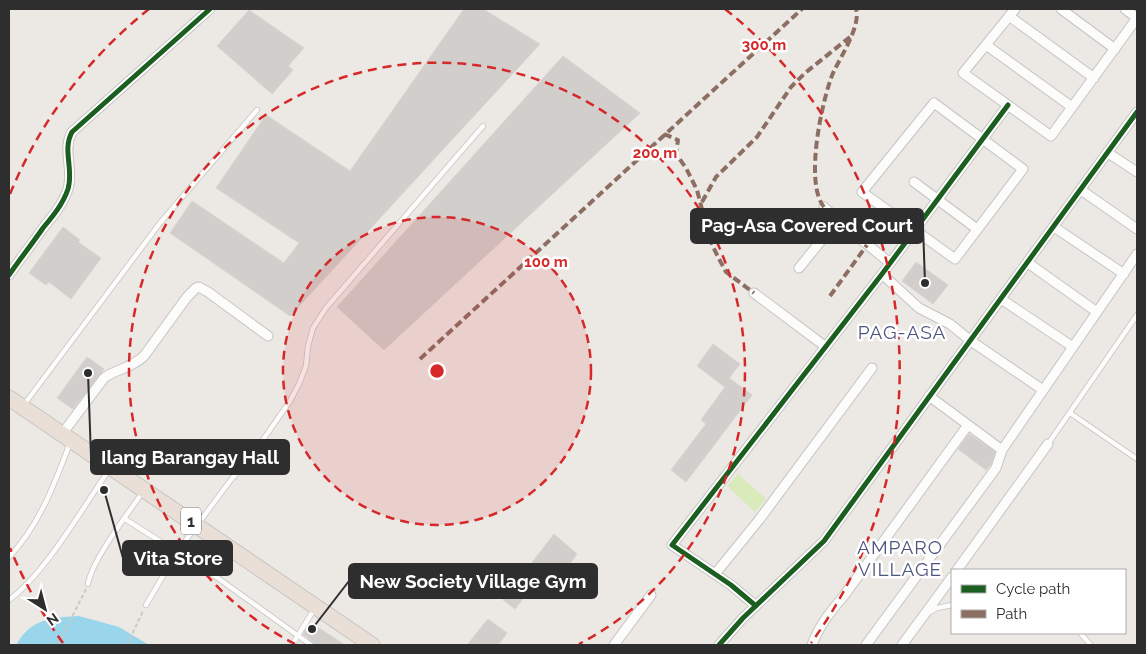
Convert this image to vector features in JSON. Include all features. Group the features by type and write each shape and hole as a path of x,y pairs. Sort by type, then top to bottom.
{"highway":[{"name":"1","path":"9,398 372,645"}],"street":[{"path":"9,275 60,205 68,188 70,172 67,150 68,140 72,132 210,9"},
{"path":"1061,9 1115,49"},
{"path":"1094,78 1012,12 963,73 1051,136 1094,78 1137,18 1125,9"},
{"path":"986,44 1072,107"},
{"path":"934,103 983,139 1023,169 954,259 862,192 934,103"},
{"path":"756,606 740,591 672,545 882,274 1008,105"},
{"path":"719,645 756,606 824,541 1137,115"},
{"path":"1108,152 1137,172"},
{"path":"914,182 977,229"},
{"path":"1081,190 1137,229"},
{"path":"824,207 890,263"},
{"path":"798,268 838,220"},
{"path":"1054,226 1124,274"},
{"path":"866,645 996,468 1002,450 1137,254"},
{"path":"1028,263 1098,312"},
{"path":"882,274 918,308 950,324 970,341 1043,390"},
{"path":"67,437 104,378 136,363 144,356 187,296 196,288 199,287 208,292 268,336"},
{"path":"754,293 826,347"},
{"path":"1001,299 1073,347"},
{"path":"715,574 764,514 872,368"},
{"path":"930,396 1002,450"},
{"path":"812,645 817,631 824,620 843,597 968,425"},
{"path":"958,569 1048,444"},
{"path":"902,645 951,578"},
{"path":"614,645 651,595"}],"lane":[{"path":"22,407 160,223 257,110"},
{"path":"146,605 177,552 230,481 253,454 290,401 300,384 306,366 308,346 313,328 326,308 483,126"},
{"path":"1048,444 1137,316"},
{"path":"1070,413 1137,458"},
{"path":"9,557 28,532 59,473 67,437"},
{"path":"9,600 19,592 44,564 111,466"},
{"path":"88,584 101,556 144,489"},
{"path":"125,518 215,576 311,645"},
{"path":"926,614 937,608 951,605"},
{"path":"292,645 316,607"},
{"path":"1081,634 1090,644"}],"path":[{"path":"58,645 88,584"},
{"path":"127,645 146,605"}],"green space":[{"path":"738,474 766,499 755,512 727,486"}],"water":[{"path":"79,616 119,627 149,645 16,645 22,636 35,624 51,619"}],"building":[{"path":"464,9 483,9 540,44 290,316 170,233 192,201 284,263 299,243 216,188 266,115 350,171"},
{"path":"249,10 304,48 288,66 293,70 272,94 217,46"},
{"path":"563,56 640,113 384,350 337,307"},
{"path":"63,227 80,240 78,242 101,258 71,299 49,282 46,285 29,273"},
{"path":"916,262 948,285 933,304 902,281"},
{"path":"713,344 740,364 729,378 752,395 686,482 671,470 706,424 701,420 725,387 697,366"},
{"path":"87,357 104,369 73,409 57,398"},
{"path":"969,434 995,452 991,464 986,470 958,449"},
{"path":"554,534 577,554 554,585 541,575 515,609 503,600"},
{"path":"488,619 507,633 498,645 467,645"},
{"path":"311,623 345,645 315,645 303,634"}],"marked path":[{"path":"420,359 802,9"},
{"path":"824,207 818,195 815,180 815,161 820,121 833,73 856,24 856,9"},
{"path":"702,202 716,177 757,137 791,87 805,73 850,37"},
{"path":"664,134 678,140 676,154 686,168 697,190 710,240 726,272 754,293"},
{"path":"830,296 867,245"}],"cycle path":[{"path":"9,275 57,210 66,194 70,174 68,146 72,132 210,9"},
{"path":"756,606 731,585 672,545 882,274 1008,105"},
{"path":"719,645 743,618 824,541 1137,112"}],"place":[{"name":"Pag-Asa Covered Court","path":"925,283"},
{"name":"Ilang Barangay Hall","path":"88,373"},
{"name":"Vita Store","path":"104,490"},
{"name":"New Society Village Gym","path":"312,629"}],"district":[{"name":"PAG-ASA","path":"902,332"},
{"name":"AMPARO VILLAGE","path":"900,558"}]}
